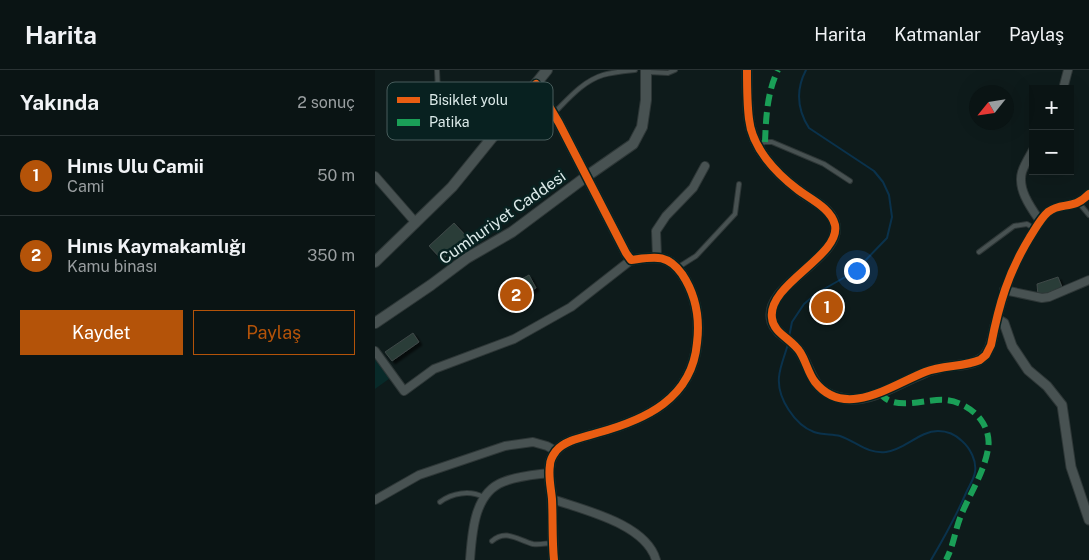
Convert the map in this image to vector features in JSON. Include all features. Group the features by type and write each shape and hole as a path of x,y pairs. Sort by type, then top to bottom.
{"main road":[{"path":"538,82 547,70"},
{"name":"Cumhuriyet Caddesi","path":"375,323 467,258 512,232 633,144 642,127 646,100 646,71"},
{"path":"375,262 456,182 488,140"}],"street":[{"path":"747,70 749,120 758,145 766,159 776,170 830,214 835,226 835,233 827,248 787,287 774,305 771,319 776,330 789,339 801,353 809,374 820,388 829,395 840,399 863,399 939,368 980,360 991,345 1004,290 1017,258 1039,221 1057,207 1079,203 1089,194"},
{"path":"1064,85 1068,70"},
{"path":"553,114 587,176 625,253 631,260"},
{"path":"1029,158 1022,173 1021,183 1024,195 1039,221"},
{"path":"657,256 656,231 666,216 693,188 705,166"},
{"path":"375,176 415,223"},
{"path":"375,351 404,391 434,369 514,339 571,307 631,260 657,256 670,262 677,268 690,290 698,319 697,350 687,377 670,400 649,415 616,428 582,438 562,446 556,451 552,458 549,473 552,499 554,560"},
{"path":"1004,290 1042,298 1049,297 1089,280"},
{"path":"996,322 999,320 1003,323 1008,331 1012,346 1028,370 1047,386 1062,405 1071,467 1089,520"},
{"path":"375,500 427,472 505,446 533,442 556,451"},
{"path":"470,560 480,503 491,488 502,482 549,473"},
{"path":"552,499 614,521 638,534 651,547 656,560"}],"lane":[{"path":"553,114 579,88 595,78 635,70"},
{"path":"646,71 668,73 675,70"},
{"path":"758,145 772,142 824,164 849,181"},
{"path":"677,268 696,256 735,214 739,184"},
{"path":"1079,203 1089,215"},
{"path":"979,252 1014,226 1027,224 1035,229"},
{"path":"440,502 452,495 471,493 483,497"},
{"path":"492,541 497,537 507,535 534,544 553,543"}],"shaded area":[{"path":"375,351 393,376 375,389"}],"building":[{"path":"454,223 467,237 442,260 429,246"},
{"path":"529,275 536,288 512,301 505,288"},
{"path":"1058,277 1062,287 1050,292 1049,295 1038,296 1037,284"},
{"path":"827,298 835,309 826,315 818,305"},
{"path":"413,333 419,342 392,361 385,352"}],"waterway":[{"path":"789,337 792,322 804,304 817,293 847,276 860,266 887,238 892,217 889,195 883,182 874,171 809,128 802,114 799,99 799,92 806,70"},
{"path":"788,344 781,365 779,385 784,402 789,410 807,428 817,433 840,436 879,452 893,451 925,434 938,431 954,435 968,447 975,464 973,480 931,560"}],"marked path":[{"path":"765,142 769,96 778,70"},
{"path":"880,392 892,402 910,403 938,400 955,402 974,412 986,430 989,441 986,457 960,519 946,560"}],"cycle path":[{"path":"747,70 749,119 751,130 760,150 781,175 825,209 835,225 834,237 827,248 781,293 774,306 773,323 779,332 797,347 815,382 827,393 840,398 854,399 869,396 925,372 980,360 986,355 991,345 997,316 1010,276 1022,250 1038,224 1053,209 1078,202 1089,194"},
{"path":"553,113 626,253 631,260 659,258 676,267 691,290 696,307 698,325 693,362 686,379 676,393 648,414 615,428 569,442 560,447 554,454 549,473 552,499 554,560"}],"place":[{"name":"Hınıs Kaymakamlığı","path":"516,295"},
{"name":"Hınıs Ulu Camii","path":"827,307"}]}
